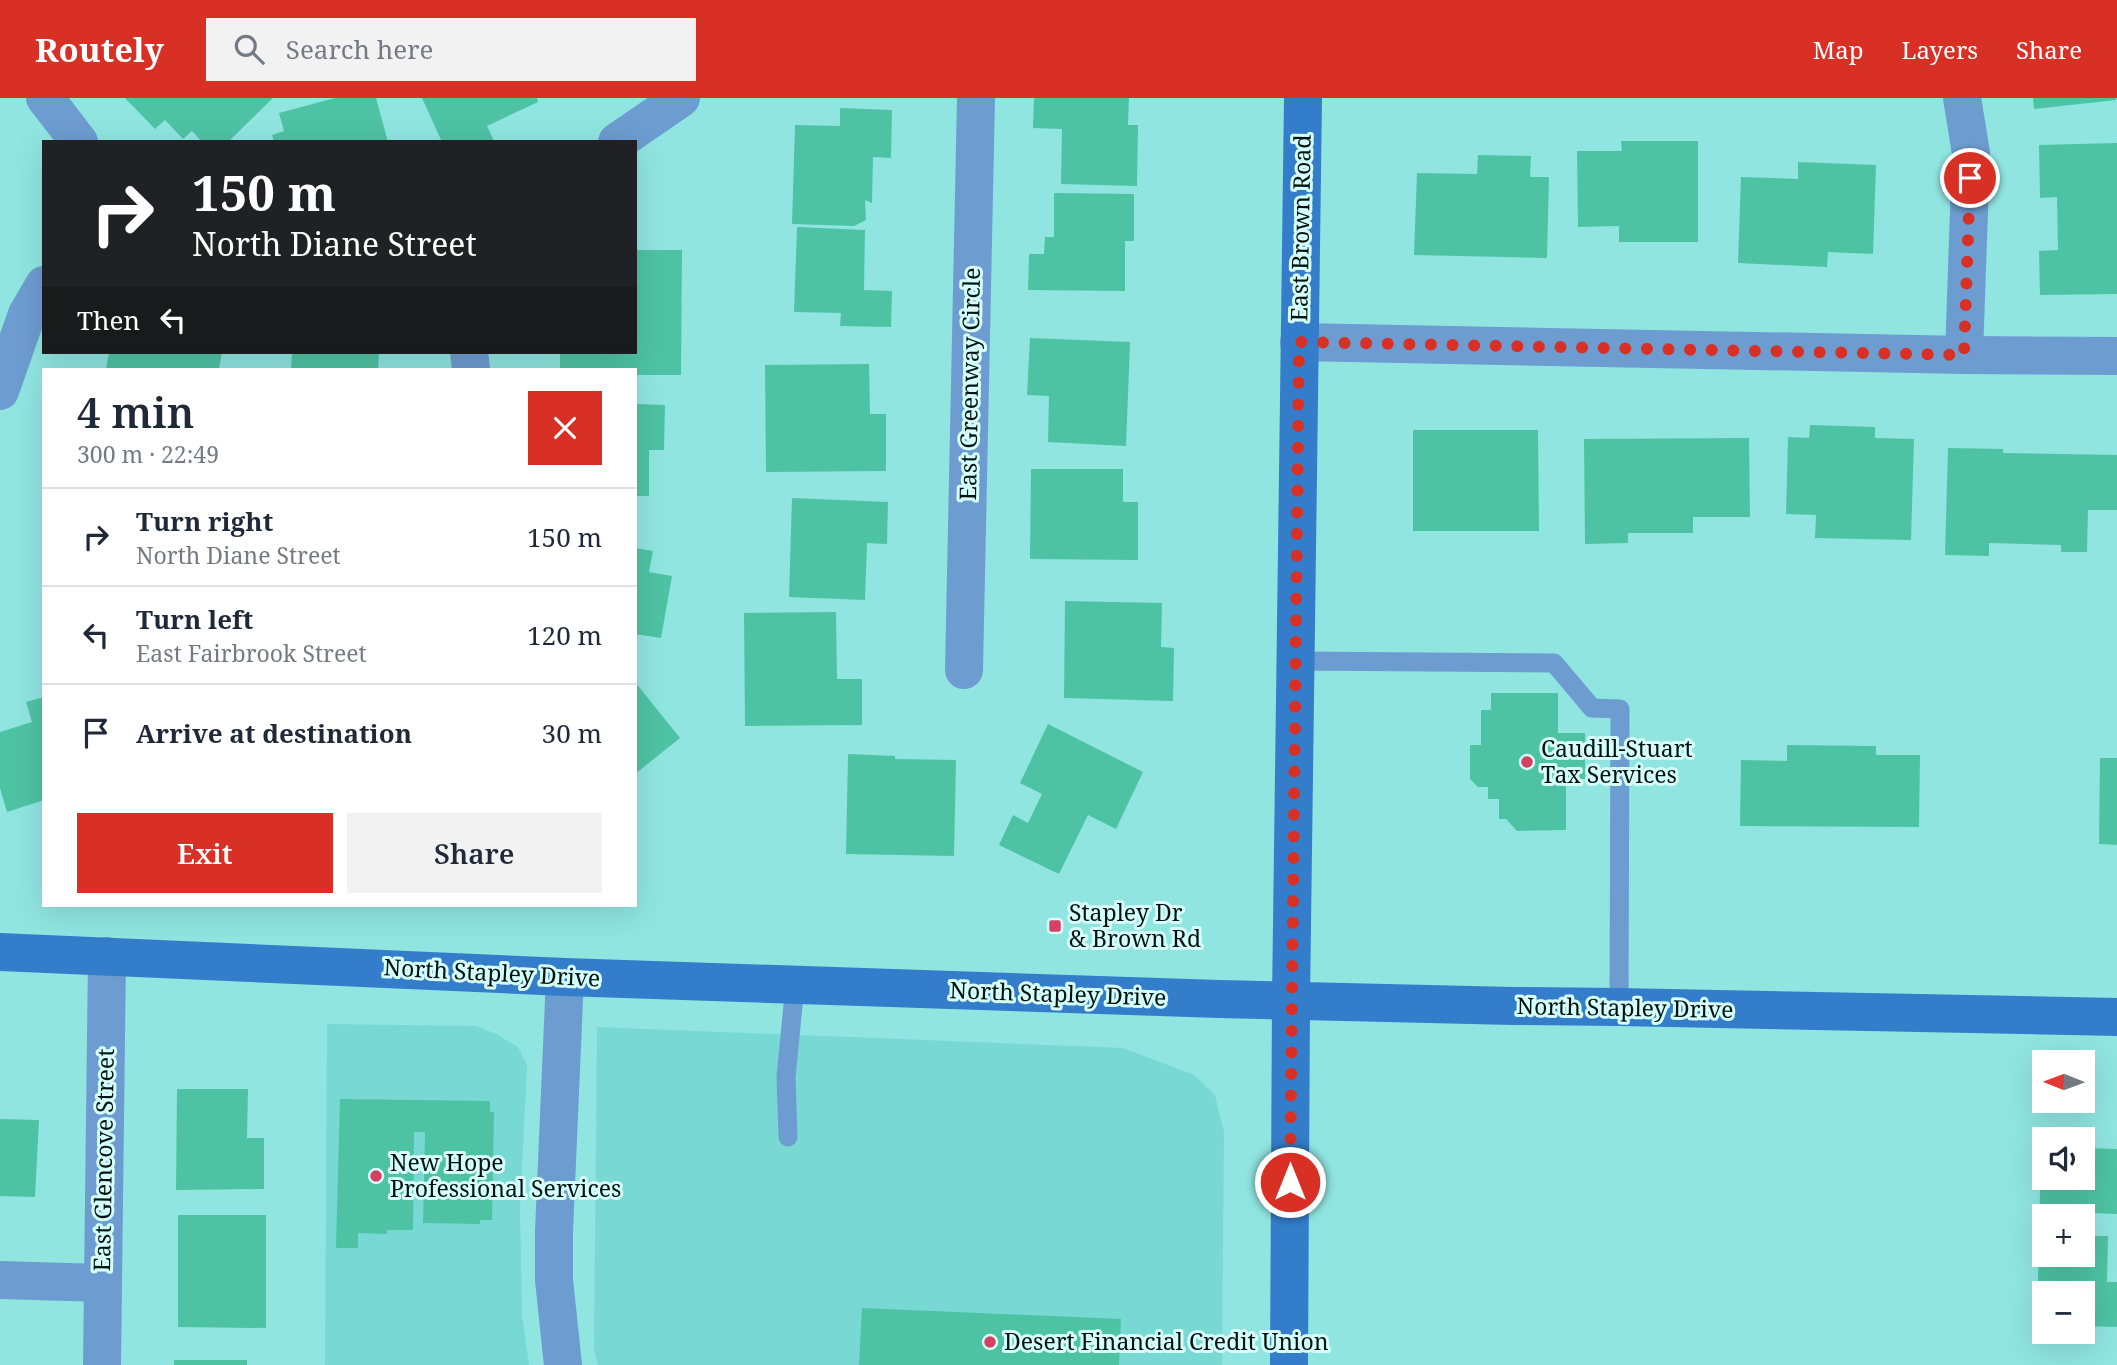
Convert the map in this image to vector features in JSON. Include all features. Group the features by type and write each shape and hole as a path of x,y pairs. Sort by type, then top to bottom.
{"main road":[{"name":"East Brown Road","path":"1289,1365 1303,98"},
{"name":"North Stapley Drive","path":"0,952 795,985 1513,1006 2117,1017"}],"street":[{"path":"45,98 77,140"},
{"path":"620,140 681,98"},
{"name":"East Greenway Circle","path":"964,670 976,98"},
{"path":"1962,98 1971,153 1964,355"},
{"path":"0,391 27,314 42,288"},
{"path":"1299,342 2117,356"},
{"name":"East Glencove Street","path":"102,1365 107,956"},
{"path":"562,1365 554,1280 554,1231 565,976"},
{"path":"0,1280 102,1283"}],"lane":[{"path":"1295,661 1554,663 1592,708 1620,709 1619,1007"},
{"path":"788,1137 786,1077 795,985"}],"shaded area":[{"path":"327,1024 476,1026 518,1047 527,1065 520,1209 522,1315 529,1365 325,1365"},
{"path":"597,1027 1123,1048 1194,1075 1215,1095 1224,1132 1222,1365 598,1365 594,1349"}],"building":[{"path":"125,98 273,98 230,140 200,140 192,131 183,139 165,120 155,129"},
{"path":"335,98 376,98 387,140 273,140 272,135 284,131 279,113"},
{"path":"422,98 537,98 538,102 487,126 494,140 441,140"},
{"path":"1034,98 1129,98 1128,125 1138,125 1137,186 1061,184 1062,129 1033,128"},
{"path":"2033,98 2116,98 2116,100 2034,109"},
{"path":"840,108 892,110 891,158 873,157 872,203 865,200 866,220 854,226 792,224 795,125 840,126"},
{"path":"1621,141 1698,141 1698,242 1619,242 1619,226 1578,227 1577,151 1622,151"},
{"path":"2117,143 2117,294 2040,295 2039,251 2058,250 2057,197 2040,198 2039,145"},
{"path":"1478,155 1531,156 1530,177 1549,177 1547,258 1414,255 1417,173 1477,174"},
{"path":"1798,162 1876,165 1873,254 1828,252 1827,267 1738,263 1741,177 1798,179"},
{"path":"1054,193 1134,194 1134,241 1125,241 1125,291 1028,290 1029,254 1044,254 1045,237 1054,237"},
{"path":"797,227 865,230 864,290 892,291 891,327 840,326 841,313 794,312"},
{"path":"637,250 682,250 681,375 637,375 637,368 560,368 560,354 637,354"},
{"path":"1030,338 1130,342 1126,446 1048,442 1049,396 1027,395"},
{"path":"109,354 222,354 219,368 106,368"},
{"path":"292,354 379,354 378,368 291,368"},
{"path":"869,364 870,414 886,414 886,471 766,472 765,365"},
{"path":"637,404 665,405 664,450 649,450 649,496 637,496"},
{"path":"1810,425 1875,427 1875,438 1914,439 1911,540 1815,538 1816,515 1786,514 1788,437 1809,438"},
{"path":"1413,430 1538,430 1539,531 1413,531"},
{"path":"1749,438 1750,517 1693,517 1693,533 1628,533 1628,543 1585,544 1584,439"},
{"path":"1948,448 2003,449 2003,453 2117,455 2117,510 2088,510 2087,552 2061,552 2061,545 1989,543 1989,556 1945,555"},
{"path":"1031,469 1123,469 1123,502 1138,502 1138,560 1030,559"},
{"path":"792,498 888,502 887,544 867,543 865,600 789,597"},
{"path":"637,548 653,551 649,572 672,576 661,638 637,634"},
{"path":"1065,601 1162,603 1161,647 1174,648 1173,701 1064,698"},
{"path":"836,612 837,679 862,679 862,725 745,726 744,613"},
{"path":"637,684 680,738 637,772"},
{"name":"Caudill-Stuart Tax Services","path":"1491,693 1558,693 1558,733 1585,733 1585,779 1566,779 1566,830 1517,831 1506,819 1499,819 1499,799 1488,799 1488,787 1478,787 1470,779 1470,745 1481,745 1481,710 1491,710"},
{"path":"42,698 42,801 7,812 0,788 0,732 32,722 26,702"},
{"path":"1048,724 1143,772 1116,829 1088,815 1059,874 999,845 1013,815 1028,823 1042,794 1020,783"},
{"path":"1787,745 1876,746 1876,755 1920,755 1919,827 1740,826 1741,760 1787,761"},
{"path":"848,754 895,756 895,759 956,760 954,856 846,854"},
{"path":"2100,758 2117,758 2117,845 2099,844"},
{"path":"177,1089 248,1089 247,1138 264,1138 264,1189 176,1190"},
{"name":"New Hope Professional Services","path":"340,1099 490,1101 490,1112 494,1112 492,1220 480,1220 480,1224 423,1223 425,1132 414,1132 413,1230 387,1230 387,1234 358,1233 358,1248 336,1248"},
{"path":"0,1119 39,1120 35,1197 0,1196"},
{"path":"2095,1148 2117,1149 2117,1214 2095,1213 2095,1204 2040,1204 2040,1190 2095,1190"},
{"path":"178,1215 266,1215 266,1328 178,1327"},
{"path":"2095,1236 2108,1236 2107,1282 2117,1282 2117,1327 2095,1326 2095,1281 2038,1281 2038,1267 2095,1267"},
{"name":"Desert Financial Credit Union","path":"862,1308 1121,1319 1119,1365 859,1365"},
{"path":"174,1360 247,1360 247,1365 174,1365"}],"place":[{"name":"Caudill-Stuart Tax Services","path":"1527,762"},
{"name":"Stapley Dr & Brown Rd","path":"1055,926"},
{"name":"New Hope Professional Services","path":"376,1176"},
{"name":"Desert Financial Credit Union","path":"990,1342"}],"route":[{"path":"1290,1182 1299,342 1964,355 1970,178"}]}
